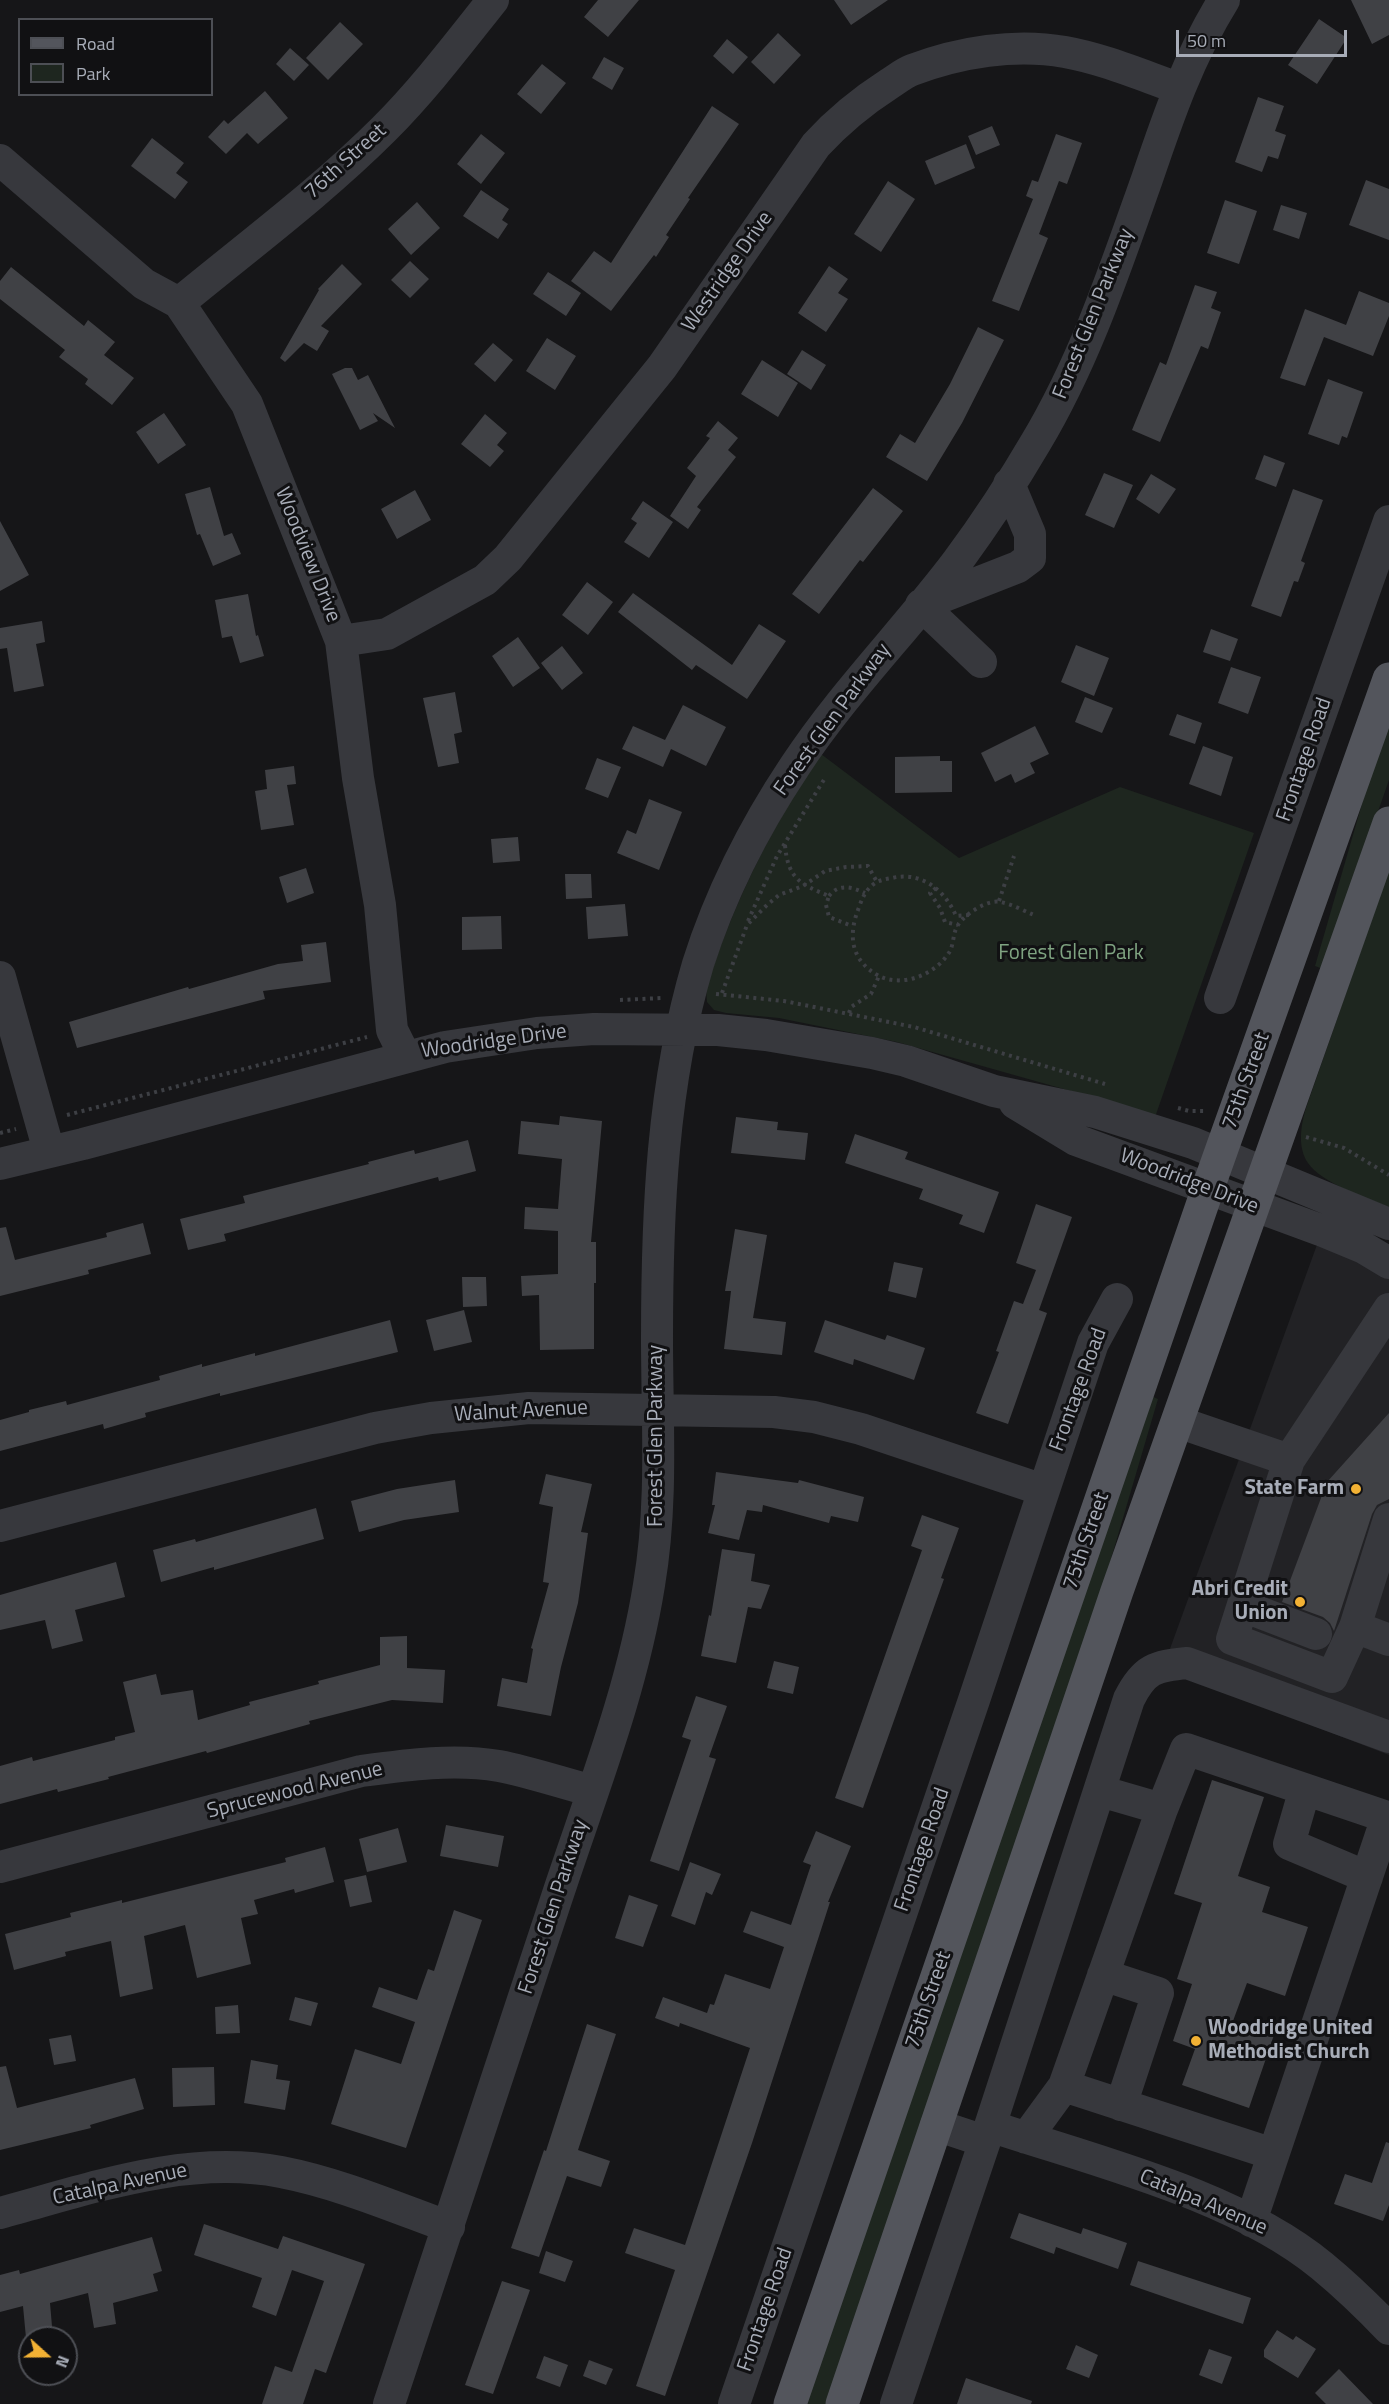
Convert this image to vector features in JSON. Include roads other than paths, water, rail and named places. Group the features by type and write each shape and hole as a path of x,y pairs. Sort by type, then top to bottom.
{"main road":[{"name":"75th Street","path":"790,2404 1208,1188 1389,679"},
{"path":"842,2404 1114,1602 1389,823"}],"street":[{"name":"76th Street","path":"179,303 330,179 385,128 431,77 493,0"},
{"name":"Forest Glen Parkway","path":"389,2404 637,1652 649,1587 660,1489 657,1335 664,1136 681,1029 699,961 712,926 755,832 793,768 852,688 955,565 1036,442 1084,349 1110,283 1178,88 1224,0"},
{"name":"Westridge Drive","path":"341,641 387,634 485,580 508,558 662,367 816,145 831,128 867,98 911,70 968,54 1010,49 1066,52 1108,63 1178,88"},
{"name":"Woodview Drive","path":"0,160 144,284 179,303 247,404 341,641 358,778 380,905 392,1030 405,1056"},
{"path":"981,662 921,605 1018,567 1030,558 1030,534 1009,484"},
{"name":"Frontage Road","path":"1220,998 1389,521"},
{"path":"0,977 49,1151"},
{"name":"Woodridge Drive","path":"0,1164 445,1047 537,1033 594,1029 681,1029 766,1035 872,1053 906,1061 994,1091 1095,1112 1193,1143 1389,1224"},
{"name":"Woodridge Drive","path":"994,1091 1076,1140 1364,1248 1389,1263"},
{"name":"Frontage Road","path":"734,2404 1093,1343 1117,1299"},
{"path":"1389,1309 1380,1346 1289,1460 1232,1639 1332,1677 1331,1647 1389,1519"},
{"name":"Walnut Avenue","path":"0,1526 311,1444 409,1422 476,1412 529,1408 658,1412 774,1412 814,1417 872,1433 1043,1490"},
{"path":"1178,1422 1289,1460"},
{"path":"1239,1618 1331,1647 1389,1640"},
{"path":"896,2404 1130,1699 1138,1681 1159,1667 1187,1663 1389,1737"},
{"path":"1026,2138 1064,2086 1162,1809 1186,1749 1387,1817 1251,2221"},
{"name":"Sprucewood Avenue","path":"0,1868 360,1771 410,1764 462,1763 498,1766 593,1791"},
{"path":"1305,1789 1289,1844 1367,1877"},
{"path":"1100,1791 1162,1809"},
{"path":"1103,1975 1158,1993 1121,2105"},
{"path":"1064,2086 1273,2154"},
{"name":"Catalpa Avenue","path":"936,2125 1026,2138 1162,2182 1251,2221 1322,2265 1387,2323"},
{"name":"Catalpa Avenue","path":"0,2213 180,2169 236,2167 279,2172 319,2181 449,2227"}],"place":[{"name":"State Farm","path":"1356,1489"},
{"name":"Abri Credit Union","path":"1300,1602"},
{"name":"Woodridge United Methodist Church","path":"1196,2041"}],"park label":[{"name":"Forest Glen Park","path":"1071,954"}]}
